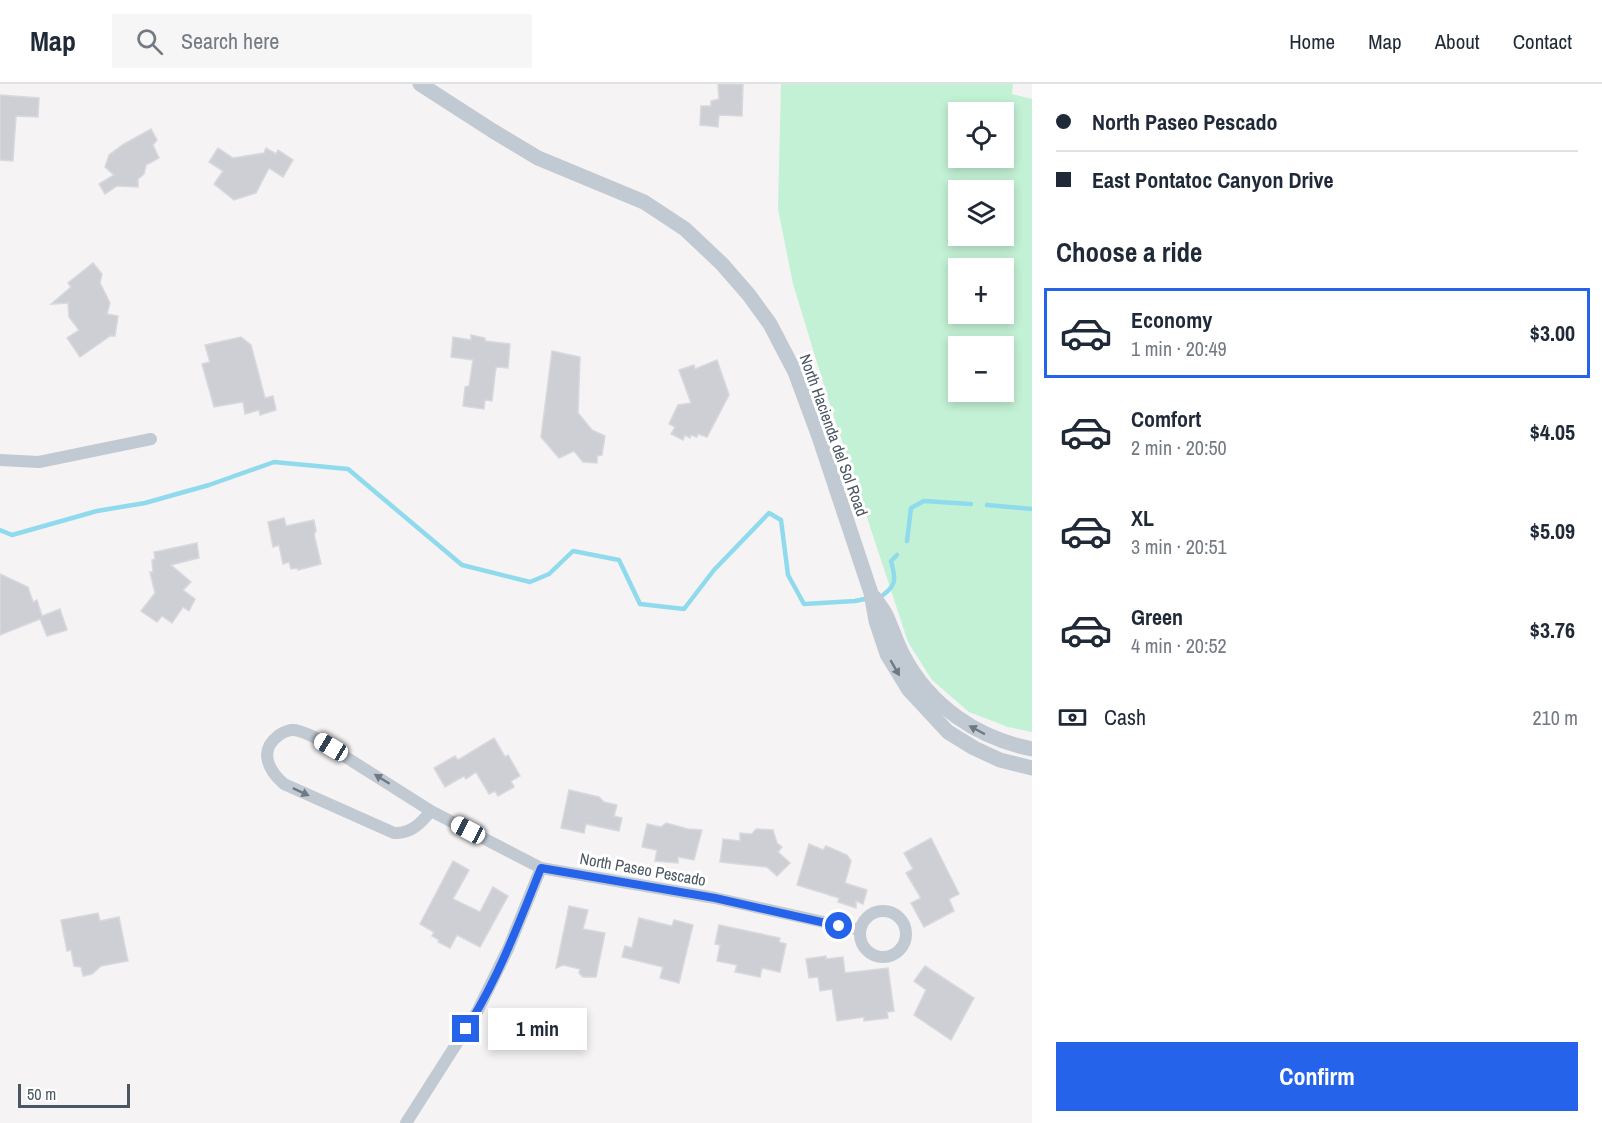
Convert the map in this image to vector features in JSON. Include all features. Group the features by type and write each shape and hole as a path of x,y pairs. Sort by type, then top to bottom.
{"street":[{"name":"North Hacienda del Sol Road","path":"420,84 538,158 644,202 685,229 722,264 770,324 795,372 871,593 876,621 887,654 909,690 948,732 974,748 1000,759 1032,768"},
{"path":"0,460 39,462 151,439"},
{"name":"North Hacienda del Sol Road","path":"871,593 885,613 904,658 918,678 952,715 977,731 1032,749"},
{"name":"North Paseo Pescado","path":"431,811 421,823 412,829 405,833 393,833 284,784 274,775 268,762 267,751 271,742 281,734 291,730 301,731 324,743 431,811 541,868 715,898 860,930"},
{"path":"406,1123 478,1010 508,949 541,868"}],"green space":[{"path":"781,84 1013,84 1012,94 1032,99 1032,732 1008,727 969,712 932,680 908,642 793,284 778,209"}],"building":[{"path":"718,84 743,84 742,116 719,115 718,127 700,125 701,106 711,106 711,101 719,99"},
{"path":"0,95 39,98 38,117 16,116 13,161 0,160"},
{"path":"151,129 157,140 153,145 159,158 146,165 144,174 138,179 138,187 117,186 105,194 99,184 114,175 105,167 109,155"},
{"path":"218,148 233,158 264,153 266,148 276,154 278,150 293,160 283,177 269,168 256,193 234,200 214,184 223,171 209,162"},
{"path":"93,263 102,274 100,283 110,303 107,314 118,316 115,336 110,336 80,357 67,338 79,330 69,317 68,303 51,304 71,287 68,283"},
{"path":"471,335 485,338 485,341 510,344 508,368 496,367 492,401 485,400 484,409 463,406 465,387 469,386 473,360 451,357 453,337 471,340"},
{"path":"241,337 251,345 265,398 273,396 276,410 260,415 259,410 245,414 243,402 214,407 202,364 210,362 205,345"},
{"path":"552,351 580,357 578,413 592,430 605,436 602,455 597,456 597,463 583,462 574,451 559,458 541,437"},
{"path":"717,360 729,395 707,437 698,434 697,437 691,435 690,438 685,435 683,440 671,434 675,427 669,424 678,405 691,403 679,370 694,365 695,369"},
{"path":"284,518 286,526 314,520 316,531 314,534 321,564 298,570 298,568 291,569 289,562 283,564 279,545 273,547 268,522"},
{"path":"197,543 199,558 171,565 191,582 183,590 195,599 189,611 183,607 172,623 162,616 157,622 141,611 155,593 150,572 153,572 154,552"},
{"path":"0,574 28,587 33,602 37,600 42,616 60,609 67,630 47,636 40,619 0,635"},
{"path":"494,738 505,757 508,755 520,776 511,781 514,787 498,796 495,791 489,794 476,772 466,779 464,776 445,787 434,768 455,756 458,760"},
{"path":"569,790 599,797 604,802 617,805 614,816 622,818 619,831 586,824 584,833 561,828"},
{"path":"666,823 702,830 694,860 678,857 678,863 655,861 657,850 642,847 647,824 661,827"},
{"path":"756,829 773,830 777,843 782,847 778,852 790,863 777,876 767,867 720,862 723,839 740,841 740,833 752,834"},
{"path":"931,838 959,894 949,899 954,911 924,927 911,903 921,898 906,873 913,869 904,853"},
{"path":"809,844 823,850 826,846 847,855 851,861 845,883 867,890 863,904 856,901 856,908 838,902 839,898 797,885"},
{"path":"453,861 469,870 453,899 480,912 493,887 508,896 480,947 457,935 450,948 438,942 439,940 432,936 434,932 420,924"},
{"path":"569,906 588,910 583,929 605,933 596,977 583,977 579,973 580,969 563,965 556,968"},
{"path":"98,913 100,921 119,917 128,961 101,966 92,974 83,976 81,967 74,966 71,950 67,951 61,920"},
{"path":"639,918 672,926 674,920 693,925 679,983 660,978 663,967 622,957 625,946 632,948"},
{"path":"719,925 780,938 779,942 786,944 780,972 762,968 760,977 735,972 737,965 717,961 720,945 715,944"},
{"path":"826,956 826,959 843,957 845,973 888,968 894,1011 887,1012 888,1018 864,1021 864,1017 837,1021 832,989 820,991 818,977 809,978 806,959"},
{"path":"925,966 974,998 951,1040 914,1015 926,990 914,981"}],"waterway":[{"path":"0,530 12,535 97,511 145,503 209,485 274,462 348,469 462,565 530,582 549,574 573,551 619,560 640,604 684,609 714,570 769,513 781,520 788,575 804,604 865,599"},
{"path":"907,541 911,508 924,501 971,504"},
{"path":"987,505 1032,509"},
{"path":"883,595 893,584 891,561 897,555"}],"route":[{"path":"466,1029 508,949 541,868 715,898 839,926"}]}
